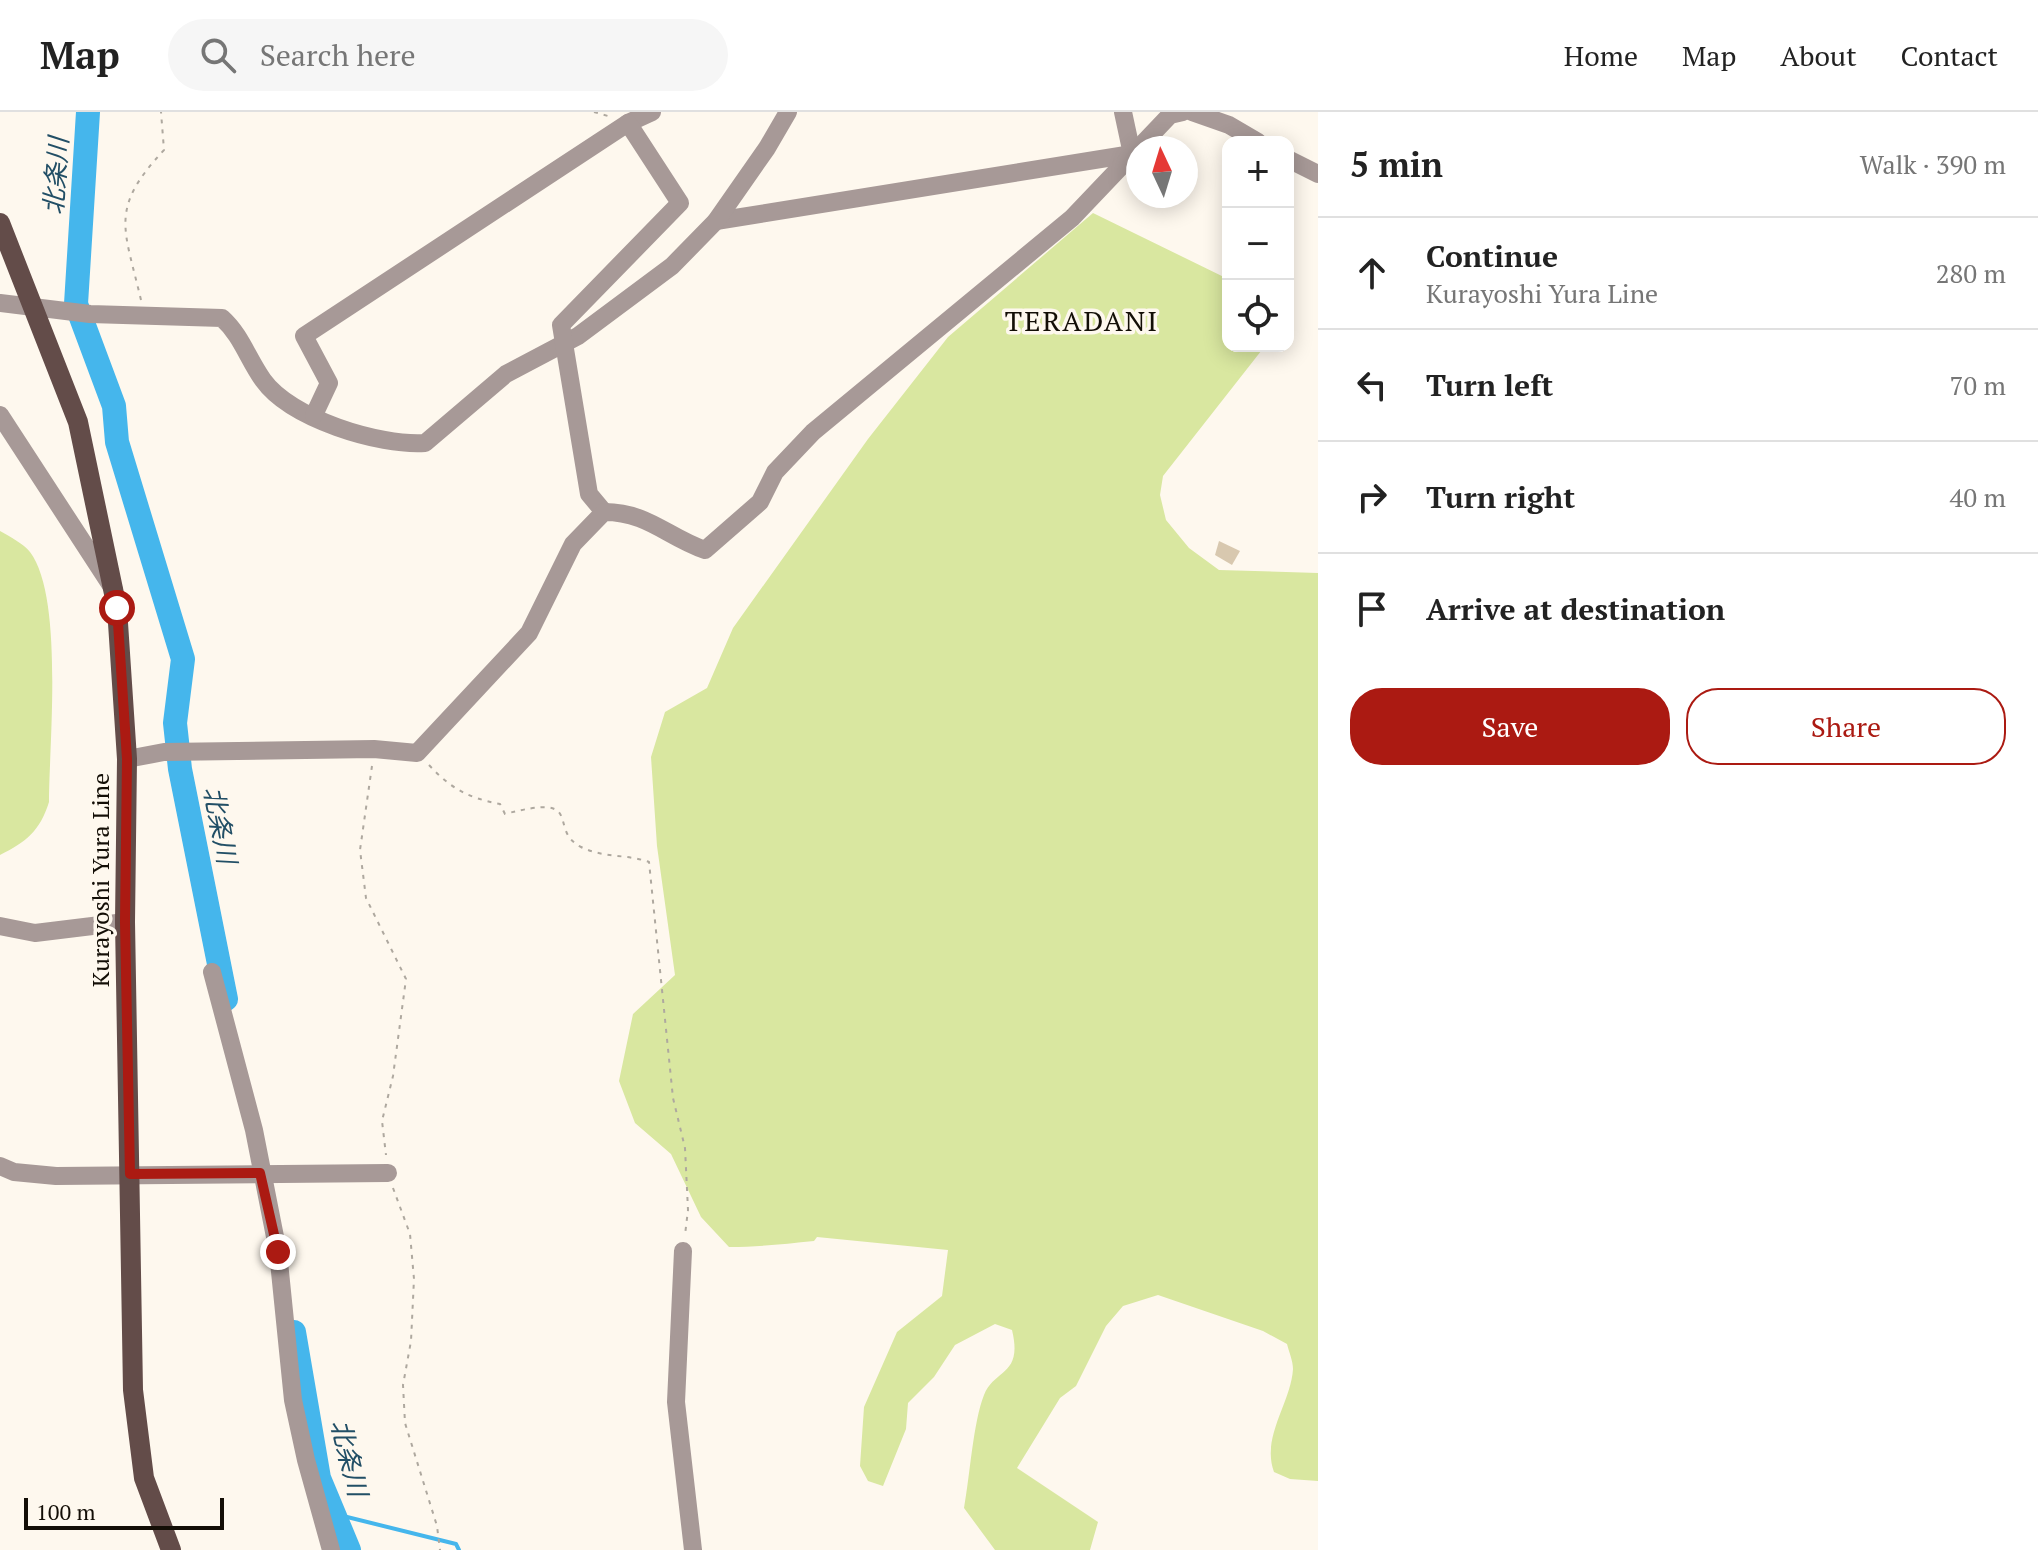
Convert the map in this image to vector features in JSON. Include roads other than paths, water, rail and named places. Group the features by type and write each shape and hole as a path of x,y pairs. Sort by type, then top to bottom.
{"main road":[{"name":"Kurayoshi Yura Line","path":"0,223 78,422 114,591 127,759 125,922 133,1390 144,1478 171,1550"}],"street":[{"path":"314,415 329,383 304,336 628,123 652,112"},
{"path":"0,303 33,304 90,314 222,318 234,329 264,381 285,400 360,435 408,444 425,443 506,374 563,345 672,266 716,221 788,112"},
{"path":"1123,112 1128,136"},
{"path":"1150,136 1170,115 1183,112"},
{"path":"1192,112 1229,125 1248,136"},
{"path":"628,123 680,203 561,325 589,494 604,512 639,515 686,543 705,550 718,542 760,502 775,472 813,432 1072,218 1126,160"},
{"path":"716,221 1126,155"},
{"path":"1294,162 1318,174"},
{"path":"0,415 114,591"},
{"path":"127,759 164,752 196,751 374,749 417,753 529,633 573,544 604,512"},
{"path":"0,926 35,933 125,922"},
{"path":"212,972 254,1130 260,1173 278,1252 293,1400 331,1550"},
{"path":"0,1166 14,1172 56,1176 388,1173"},
{"path":"683,1251 676,1402 693,1550"}],"waterway":[{"name":"北条川","path":"88,112 76,304 114,406 117,442 183,659 175,723 180,769 226,999"},
{"name":"北条川","path":"294,1332 319,1478 349,1550"},
{"path":"331,1513 456,1544 459,1550"}],"district":[{"name":"TERADANI","path":"1082,321"}]}
